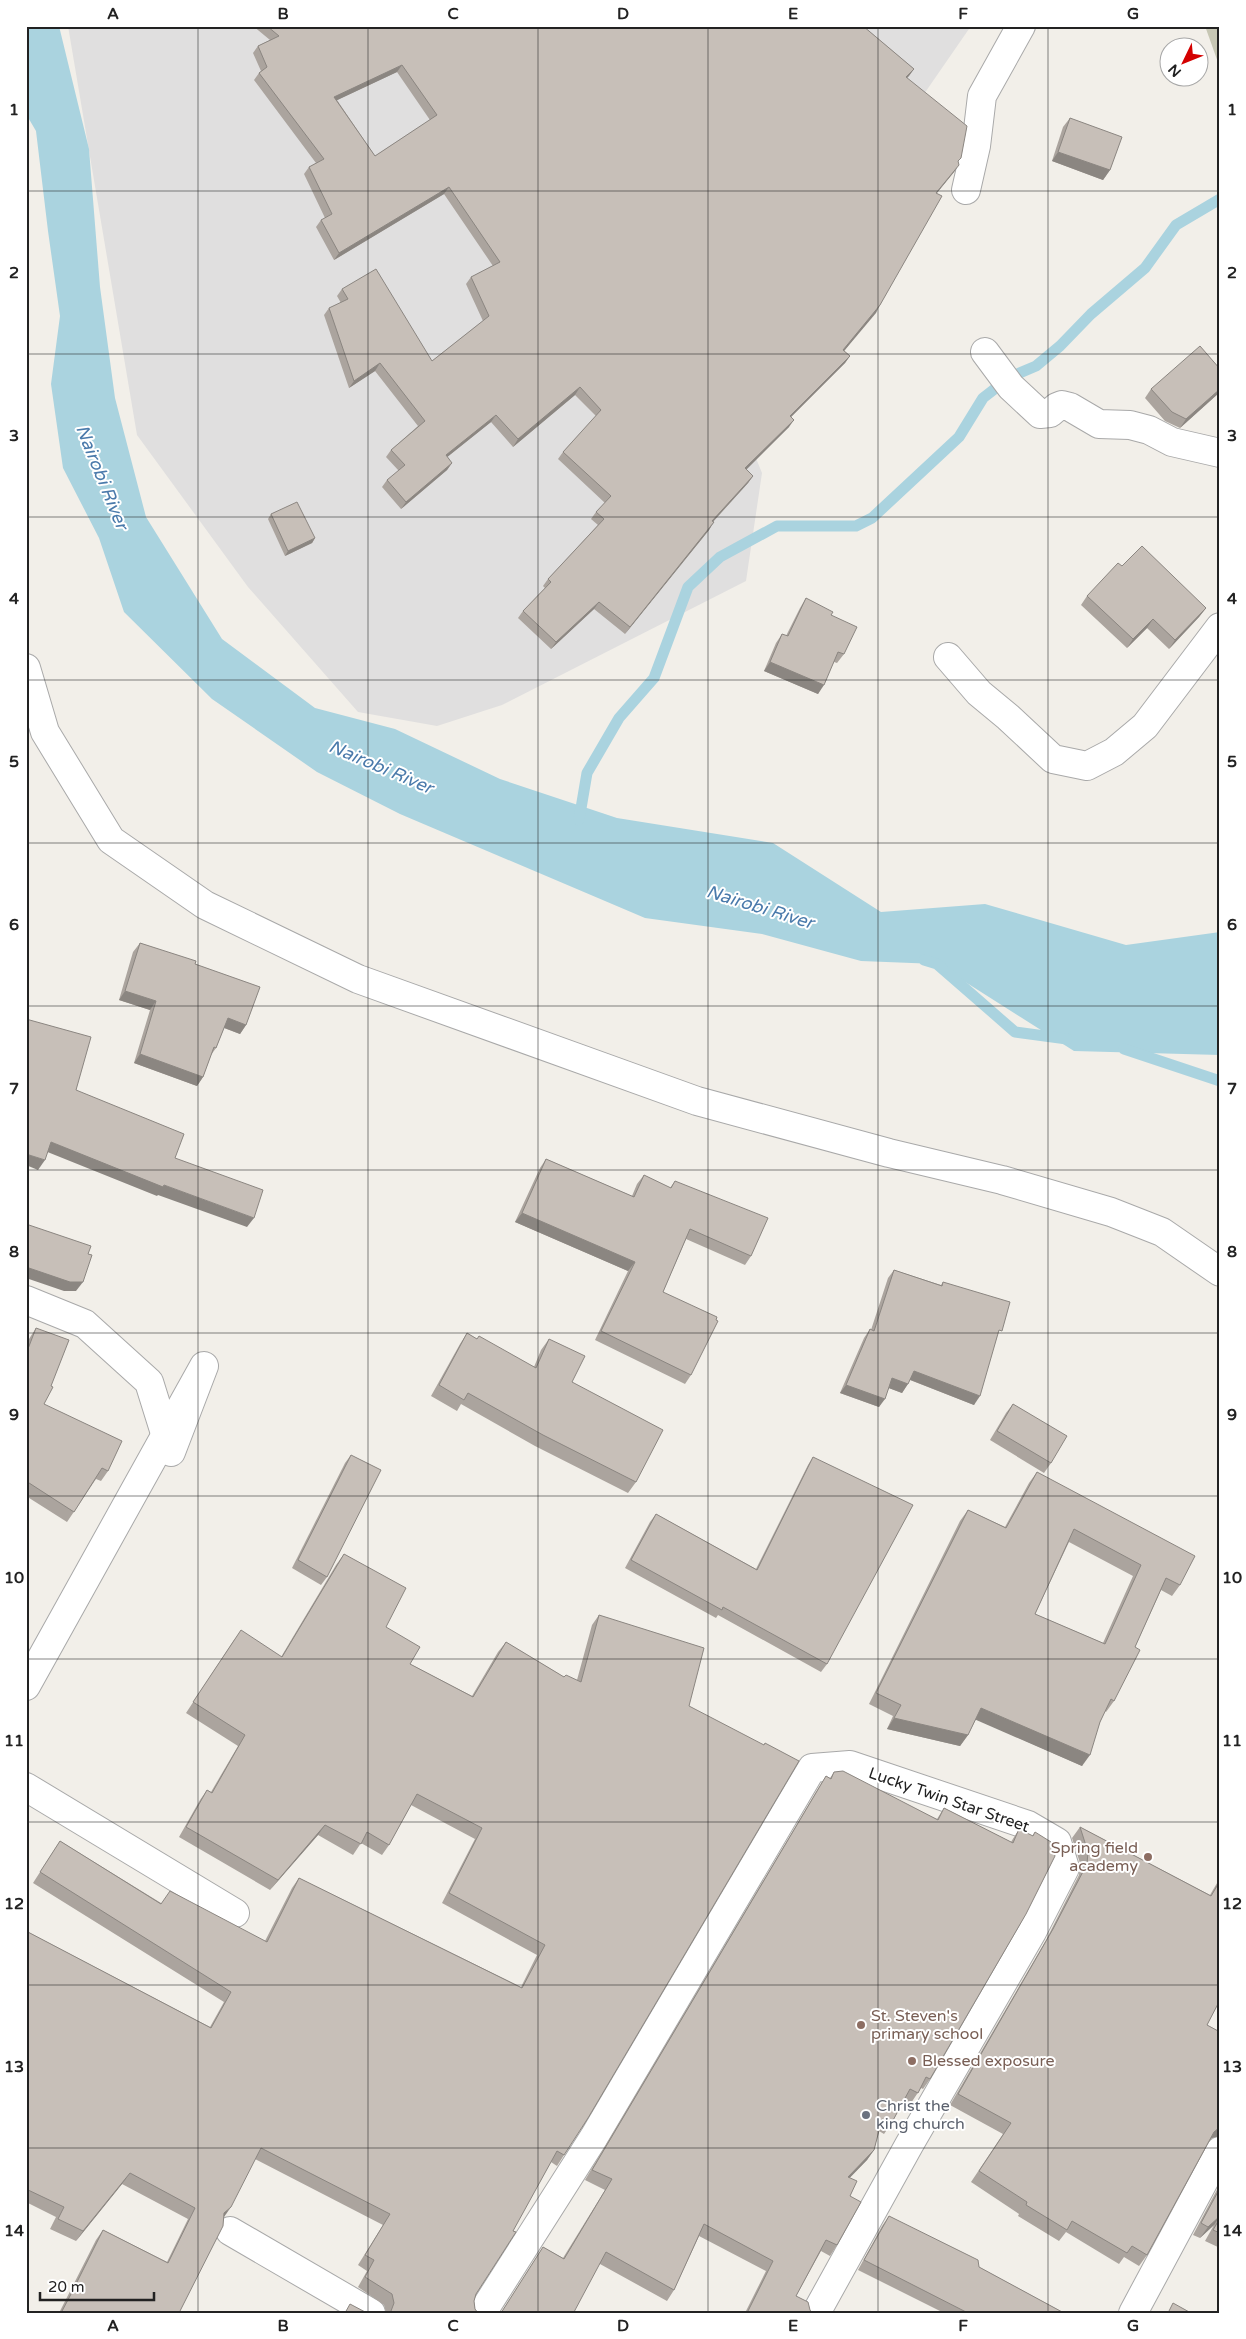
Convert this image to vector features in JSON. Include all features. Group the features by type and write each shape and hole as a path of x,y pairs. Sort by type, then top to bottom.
{"street":[{"path":"966,190 976,146 982,96 1020,26"},
{"path":"984,352 1007,382 1040,414 1050,413 1057,407 1070,407 1099,424 1130,425 1149,430 1172,442 1220,453"},
{"path":"948,657 979,693 1053,759 1087,766 1114,752 1145,726 1220,627"},
{"path":"26,668 44,732 111,840 206,905 358,979 698,1101 889,1154 1002,1180 1111,1212 1162,1232 1220,1272"},
{"path":"26,1300 85,1324 148,1382 165,1435 171,1452 204,1366 165,1435 26,1686"},
{"name":"Lucky Twin Star Street","path":"482,2313 594,2137 812,1768 850,1765 1028,1825 1058,1842 1065,1868 1032,1932 909,2145 816,2313"},
{"path":"26,1787 235,1913"},
{"path":"1133,2313 1220,2151"},
{"path":"230,2231 371,2313"}],"shaded area":[{"path":"68,26 971,26 725,382 762,473 746,581 502,705 437,726 358,712 248,587 137,435"},
{"path":"1205,26 1220,26 1220,68"}],"water":[{"name":"Nairobi River","path":"26,26 59,26 89,149 100,287 115,398 146,517 222,639 315,708 395,729 500,779 617,818 773,843 881,912 985,904 1126,945 1220,932 1220,1055 1074,1051 937,964 861,961 762,934 645,918 400,814 317,772 212,699 124,612 99,538 63,468 51,384 60,316 36,131 26,114"}],"building":[{"path":"267,26 863,26 914,69 906,77 967,126 961,158 958,161 959,165 936,193 942,196 880,305 843,350 850,356 790,416 794,420 745,468 753,476 712,521 714,522 630,627 599,602 556,642 523,611 551,582 548,579 604,519 596,512 611,496 563,452 601,410 580,387 518,439 496,415 446,455 452,463 406,502 387,480 405,465 391,450 425,421 380,363 354,381 329,308 348,299 342,289 376,269 432,361 489,316 471,277 500,262 449,187 339,253 321,220 332,214 309,167 324,159 259,73 267,67 258,46 279,36","holes":["402,65 437,115 375,156 334,97"]},
{"path":"1070,118 1122,137 1110,170 1058,152"},
{"path":"1200,346 1220,369 1220,389 1186,419 1172,412 1151,389"},
{"path":"297,502 315,538 288,551 271,514"},
{"path":"1142,546 1206,608 1175,640 1153,619 1133,639 1087,596 1118,563 1122,566"},
{"path":"806,598 833,612 831,615 857,627 844,654 838,652 824,685 770,662 782,634 788,636"},
{"path":"140,943 196,961 195,964 260,987 246,1025 228,1018 216,1048 214,1047 203,1077 140,1054 156,1001 125,991"},
{"path":"26,1019 91,1037 76,1090 184,1134 175,1158 263,1190 254,1218 164,1185 163,1187 51,1142 45,1160 26,1154"},
{"path":"546,1159 634,1197 644,1175 671,1188 675,1181 768,1218 751,1256 690,1229 663,1292 717,1317 716,1320 718,1321 691,1375 601,1331 635,1262 522,1213"},
{"path":"26,1224 91,1246 88,1254 92,1255 83,1282 70,1282 26,1267"},
{"path":"894,1270 942,1286 943,1282 1010,1302 1002,1331 999,1330 980,1396 914,1371 908,1384 892,1378 885,1399 846,1385 870,1329 874,1331"},
{"path":"36,1328 69,1340 51,1386 53,1387 44,1404 122,1441 108,1471 102,1468 74,1512 26,1481 26,1354"},
{"path":"467,1333 477,1339 479,1336 536,1368 549,1339 585,1356 572,1382 663,1430 636,1482 543,1435 468,1393 464,1400 439,1385"},
{"path":"1013,1404 1067,1436 1051,1463 997,1431"},
{"path":"351,1455 381,1470 327,1577 298,1560"},
{"path":"813,1457 913,1505 827,1664 723,1607 722,1610 631,1560 656,1514 757,1570"},
{"path":"1037,1472 1195,1556 1180,1585 1166,1578 1135,1647 1140,1650 1114,1701 1111,1699 1100,1722 1090,1755 981,1708 968,1735 894,1718 901,1705 876,1693 968,1510 1006,1528","holes":["1074,1529 1141,1565 1105,1644 1035,1614"]},
{"path":"344,1554 406,1588 386,1627 420,1647 410,1664 473,1697 506,1642 564,1677 566,1675 581,1682 599,1615 704,1648 689,1706 799,1761 588,2118 564,2155 557,2151 513,2231 516,2232 476,2294 474,2301 475,2309 478,2313 389,2313 394,2303 392,2294 365,2277 374,2260 365,2255 390,2214 261,2148 231,2207 224,2213 223,2226 179,2313 61,2313 103,2230 168,2263 195,2208 130,2173 83,2231 58,2219 64,2207 26,2189 26,1931 211,2028 231,1992 40,1872 60,1841 161,1904 170,1891 267,1942 299,1878 522,1988 545,1945 449,1893 482,1828 417,1794 389,1845 367,1832 361,1844 325,1825 278,1880 186,1827 207,1790 212,1793 245,1735 193,1702 241,1630 282,1657"},
{"path":"843,1771 938,1820 944,1808 1013,1843 1019,1829 1033,1836 1035,1832 1051,1842 1055,1856 1026,1914 930,2079 926,2077 918,2093 910,2089 891,2124 882,2119 874,2150 848,2177 857,2181 850,2196 861,2202 837,2245 826,2240 796,2296 808,2302 812,2313 747,2313 773,2261 704,2224 674,2290 606,2252 575,2313 501,2313 543,2247 564,2259 612,2179 592,2170 826,1776 831,1779 834,1772"},
{"path":"1080,1827 1211,1896 1220,1881 1220,2000 1207,2025 1220,2032 1220,2127 1214,2132 1147,2255 1132,2246 1127,2253 1072,2221 1067,2230 1026,2205 1027,2202 979,2171 1011,2123 958,2094 1053,1929 1087,1864 1088,1852"},
{"path":"1220,2188 1220,2216 1208,2227 1201,2223"},
{"path":"889,2216 978,2260 979,2267 1064,2313 968,2313 864,2260"},
{"path":"1220,2218 1220,2233 1213,2230"},
{"path":"1173,2303 1191,2313 1168,2313"},
{"path":"350,2304 367,2313 345,2313"}],"waterway":[{"path":"579,820 587,773 619,718 654,678 688,587 720,557 777,526 856,526 872,518 959,437 983,398 1010,377 1036,366 1060,346 1091,314 1145,268 1176,225 1220,199"},
{"path":"924,960 937,964 1015,1032 1067,1039"},
{"path":"1124,1049 1220,1081"}],"place":[{"name":"Spring field academy","path":"1148,1857"},
{"name":"St. Steven's primary school","path":"861,2025"},
{"name":"Blessed exposure","path":"912,2061"},
{"name":"Christ the king church","path":"866,2115"}]}
